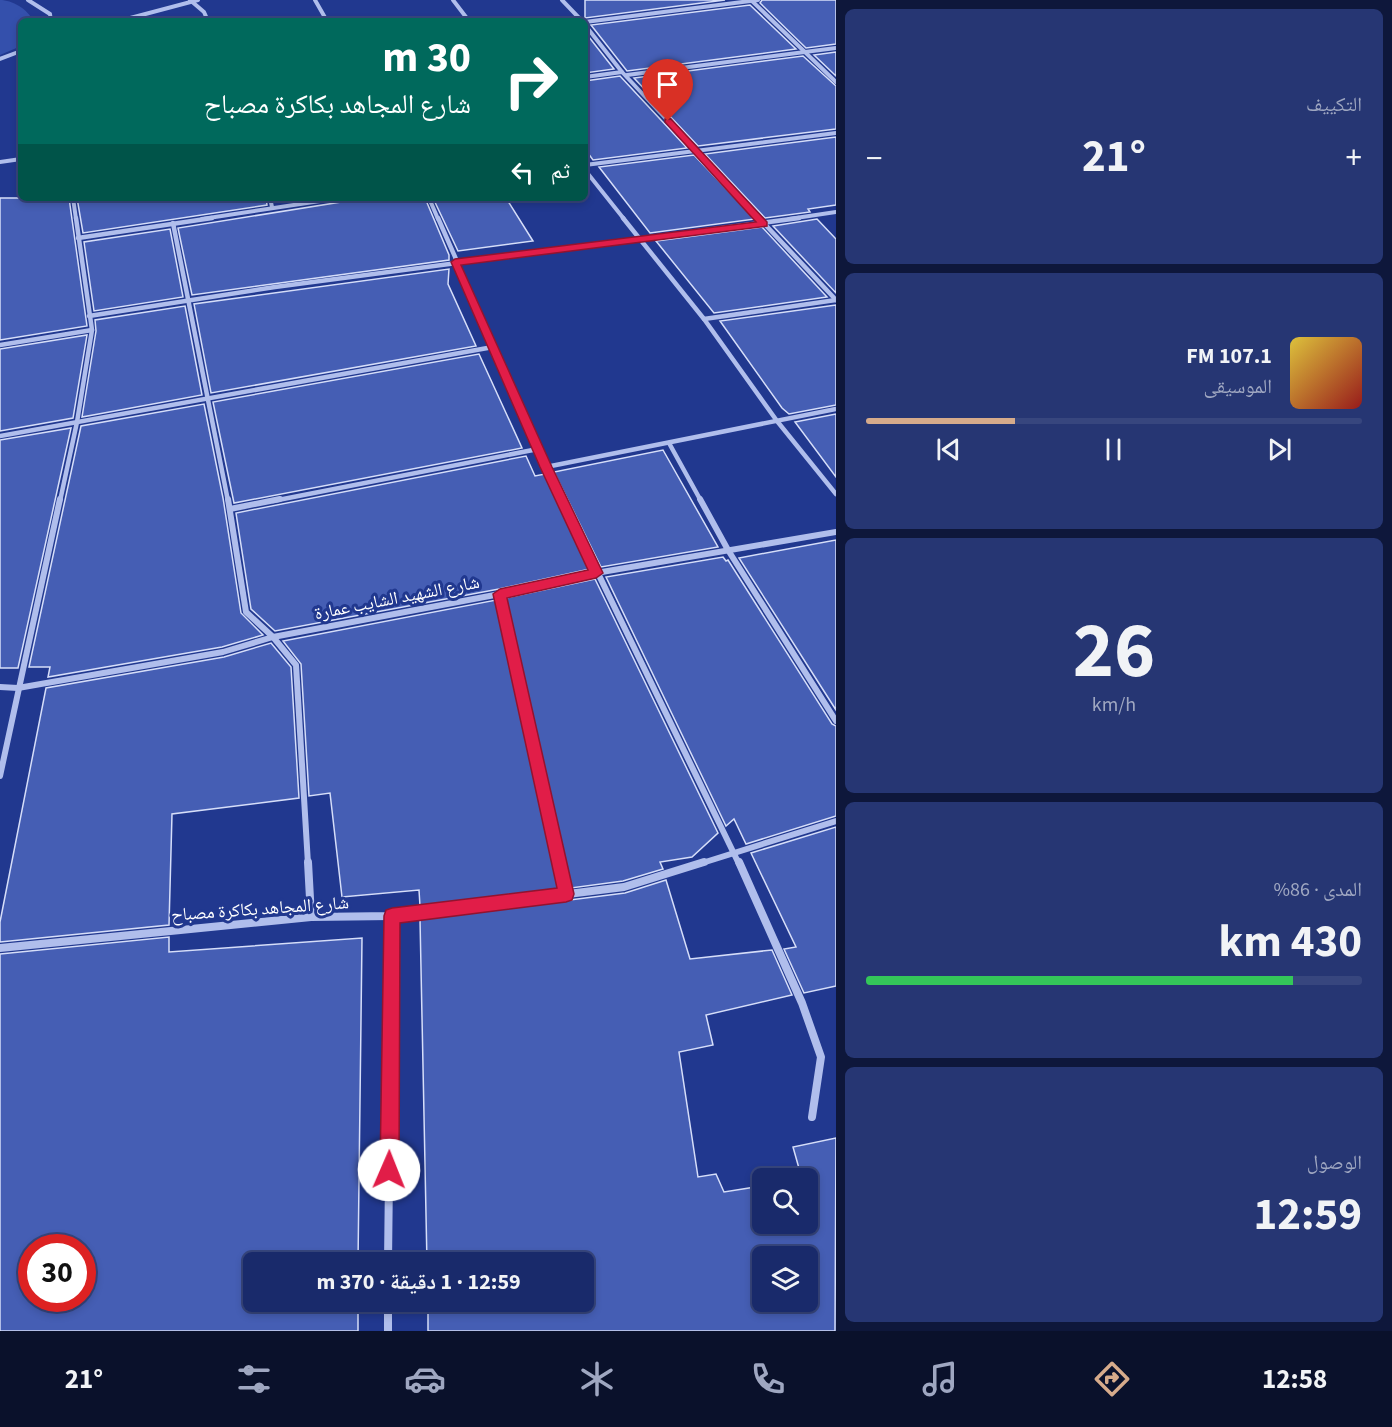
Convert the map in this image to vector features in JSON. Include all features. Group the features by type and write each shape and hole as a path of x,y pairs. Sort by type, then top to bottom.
{"street":[{"path":"28,0 50,14 51,18"},
{"path":"130,18 198,0"},
{"path":"315,0 325,18"},
{"path":"453,0 467,18"},
{"path":"562,0 579,18"},
{"path":"751,0 836,82"},
{"path":"588,22 758,0"},
{"path":"190,1 204,12 207,18"},
{"path":"588,28 622,72 835,300"},
{"path":"627,75 836,48"},
{"path":"0,59 18,52"},
{"path":"588,77 622,72"},
{"path":"588,165 836,132"},
{"path":"0,162 18,159"},
{"path":"588,174 643,240 704,319 777,421 836,494"},
{"path":"0,776 77,422 92,330 73,201"},
{"path":"271,201 272,207"},
{"path":"78,238 317,201"},
{"path":"430,201 546,467 734,852 802,1003 821,1057 812,1117"},
{"path":"90,316 188,298 455,262 643,240 836,212"},
{"path":"173,223 230,509 246,612 273,637 296,665 311,917"},
{"path":"704,319 835,300"},
{"path":"0,345 92,330"},
{"path":"0,436 493,347"},
{"path":"546,467 836,409"},
{"path":"669,443 728,550 836,721"},
{"path":"230,509 538,449"},
{"name":"شارع الشهيد الشايب عمارة","path":"0,687 18,687 223,652 273,637 500,594 596,573 836,532"},
{"path":"500,594 566,894"},
{"name":"شارع المجاهد بكاكرة مصباح","path":"0,948 311,917 392,916 624,886 836,821"},
{"path":"388,1252 392,916"},
{"path":"388,1312 388,1331"}],"shaded area":[{"path":"0,0 19,6 32,18 18,18 18,47 0,55"}],"building":[{"path":"585,0 725,0 585,18"},
{"path":"762,0 836,0 836,44 806,48 760,3"},
{"path":"750,5 796,49 627,71 591,25"},
{"path":"588,36 614,69 588,73"},
{"path":"836,52 836,76 814,55"},
{"path":"803,56 836,86 836,129 698,146 634,78"},
{"path":"620,76 687,148 593,160 588,153 588,81"},
{"path":"836,137 836,205 808,209 810,212 765,218 705,154"},
{"path":"694,155 755,219 650,233 599,167"},
{"path":"0,198 18,198 18,201 69,201 87,326 0,340"},
{"path":"78,201 266,201 267,205 83,233"},
{"path":"426,201 449,260 192,295 178,228 341,202"},
{"path":"434,201 508,201 533,241 458,251"},
{"path":"817,219 836,239 836,293 773,226"},
{"path":"762,227 827,297 714,313 656,241"},
{"path":"170,229 183,297 94,311 84,242"},
{"path":"449,269 448,284 476,346 211,393 194,304"},
{"path":"836,305 836,405 789,414 782,408 720,321"},
{"path":"185,306 202,395 82,417 96,331 95,320"},
{"path":"87,335 73,418 0,431 0,349"},
{"path":"479,354 522,448 234,503 213,402"},
{"path":"204,404 223,498 241,613 263,635 222,647 48,677 50,667 29,667 81,426"},
{"path":"836,414 836,477 795,422"},
{"path":"71,428 18,668 0,668 0,440"},
{"path":"663,450 718,547 601,567 554,472"},
{"path":"526,456 535,476 545,474 590,569 499,589 275,631 251,609 236,513"},
{"path":"836,540 836,710 739,558"},
{"path":"723,557 726,561 728,560 832,724 836,726 836,816 746,844 734,819 726,826 606,577"},
{"path":"595,579 718,833 692,857 660,862 663,869 623,881 571,888 506,598"},
{"path":"496,600 559,889 420,906 419,890 342,897 330,793 309,796 301,664 283,641"},
{"path":"271,643 291,667 299,798 172,814 169,925 0,942 0,922 46,688 224,657"},
{"path":"836,827 836,986 804,993 784,949 796,947 751,853"},
{"path":"666,880 690,959 772,950 792,995 706,1015 713,1045 679,1052 698,1177 716,1174 724,1192 752,1188 752,1234 818,1234 818,1168 799,1168 793,1147 836,1138 835,1331 428,1331 428,1312 594,1312 594,1252 427,1252 420,919 625,893"},
{"path":"169,937 169,952 362,938 358,1252 243,1252 243,1312 358,1312 358,1331 0,1331 0,954"}],"route":[{"path":"389,1170 392,916 566,894 500,594 596,573 455,262 763,224 668,121"}]}
